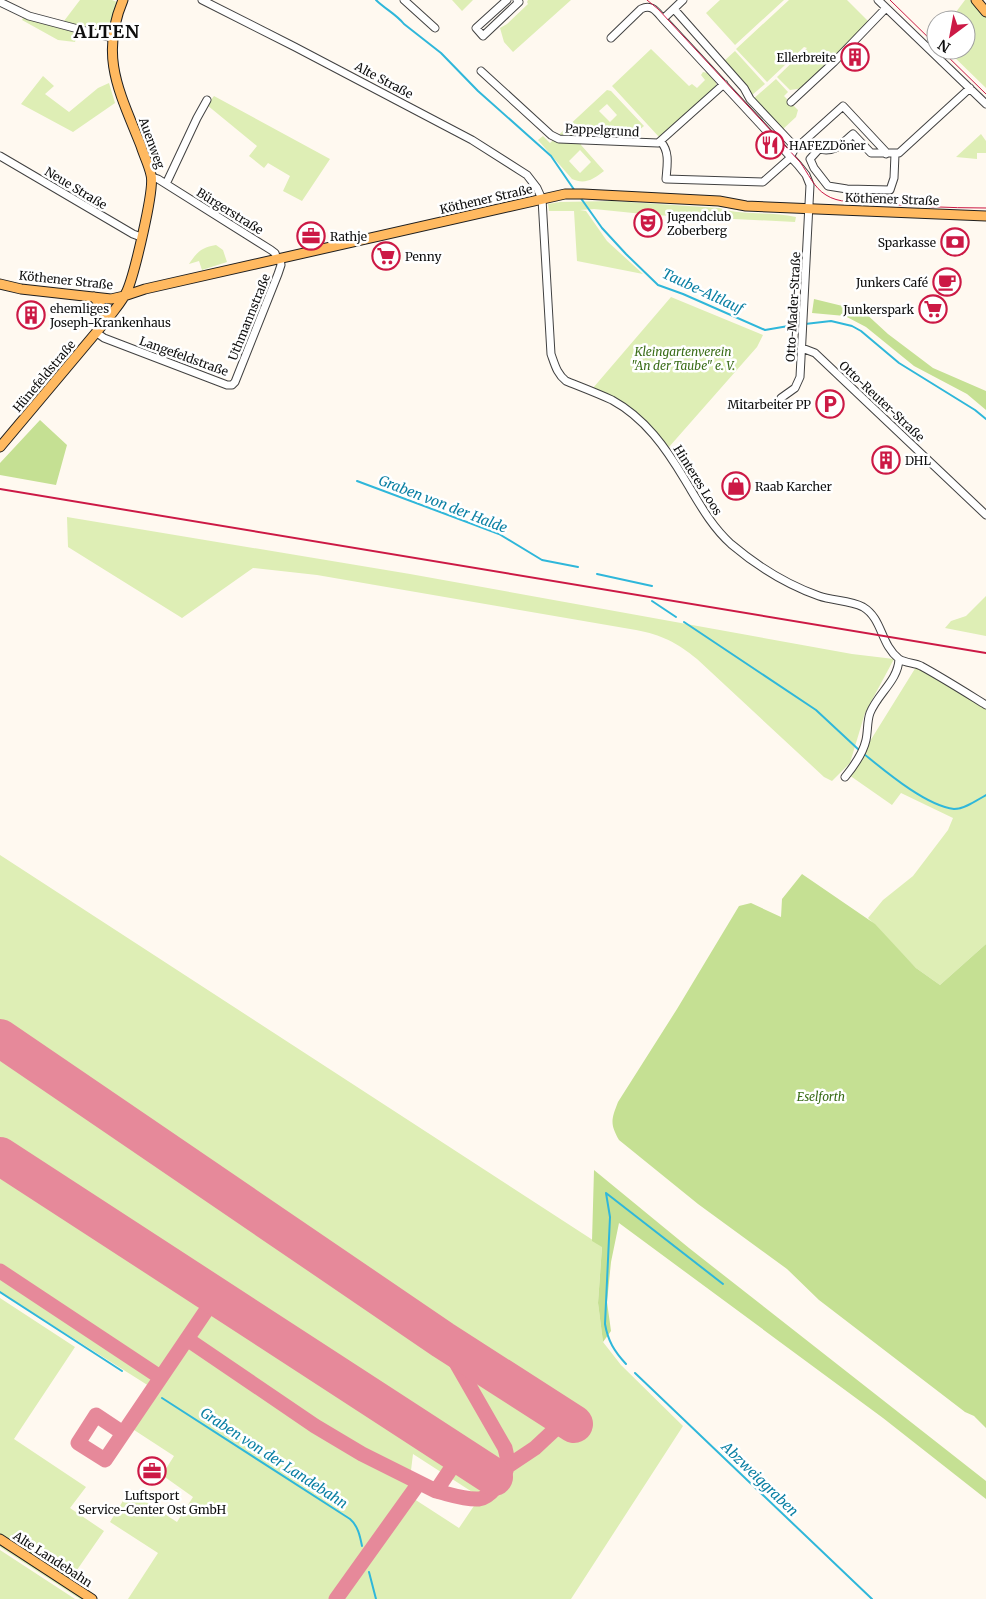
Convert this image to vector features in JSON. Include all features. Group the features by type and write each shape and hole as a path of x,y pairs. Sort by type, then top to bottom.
{"main road":[{"name":"Auenweg","path":"123,0 112,38 112,56 117,84 152,177 141,237 131,278 124,296"},
{"path":"976,0 986,12"},
{"name":"Köthener Straße","path":"0,284 21,289 112,298 542,199 572,194 719,201 746,206 986,216"},
{"name":"Hünefeldstraße","path":"0,447 97,333 124,296"},
{"path":"94,297 104,310 105,323"},
{"name":"Alte Landebahn","path":"0,1539 92,1599"}],"street":[{"name":"Alte Straße","path":"202,0 304,51 472,140 527,175 537,188 542,199"},
{"path":"404,0 435,28"},
{"path":"507,0 476,28 483,36 518,2 517,0"},
{"path":"663,19 683,0"},
{"path":"878,0 986,104"},
{"path":"0,2 29,16 112,38"},
{"path":"611,38 641,9 646,7 653,8 803,170 810,190 810,208"},
{"path":"791,102 827,69 886,8"},
{"path":"674,9 744,88 750,99 796,148"},
{"name":"Pappelgrund","path":"481,71 554,137 639,143 661,142"},
{"path":"724,84 661,142 666,146 667,152 666,178 763,182 796,148 843,106 886,154"},
{"path":"895,154 903,150 970,88"},
{"path":"166,184 207,100"},
{"name":"Köthener Straße","path":"853,134 871,154 895,154 894,178 890,190 847,189 828,186 814,168 810,159 819,149 828,151 837,147 853,134"},
{"name":"Neue Straße","path":"0,156 135,236 141,237"},
{"name":"Bürgerstraße","path":"152,177 271,250 278,259"},
{"name":"Hinteres Loos","path":"542,199 551,354 556,370 562,378 610,400 646,425 668,452 709,520 733,545 775,575 801,588 822,597 854,603 867,610 876,620 888,647 899,659"},
{"name":"Otto-Mader-Straße","path":"781,398 792,391 798,384 800,376 810,208"},
{"name":"Uthmannstraße","path":"235,382 280,269 278,259"},
{"name":"Langefeldstraße","path":"97,333 104,338 227,385 232,385 235,382"},
{"name":"Otto-Reuter-Straße","path":"802,348 809,350 822,359 986,515"},
{"path":"845,777 864,749 870,712 895,677 899,659 918,665 986,705"}],"green space":[{"path":"80,0 112,0 117,2 109,29 100,34 64,21"},
{"path":"452,0 473,0 462,11"},
{"path":"528,0 571,0 513,52 504,42 500,28 507,24 528,4"},
{"path":"720,0 784,0 735,45 706,13"},
{"path":"789,0 847,0 869,22 804,88 790,90 777,77 807,48 804,47 767,82 736,49"},
{"path":"965,0 970,0 986,17 986,88 957,60 976,60 976,10 958,10"},
{"path":"23,18 78,33 75,42 58,40 22,20"},
{"path":"651,49 689,86 692,84 697,88 705,80 701,75 703,72 708,73 716,82 716,86 659,137 612,86"},
{"path":"735,51 765,84 751,96 724,61"},
{"path":"43,76 54,86 45,94 69,112 98,88 109,83 115,103 73,132 21,104"},
{"path":"776,79 788,92 784,96 798,110 796,117 782,130 753,99"},
{"path":"607,90 611,91 644,126 632,136 594,133 582,135 581,145 604,171 593,179 585,181 572,179 538,140 543,136 550,143","holes":["607,104 617,115 610,122 599,111","580,150 591,162 580,173 569,161"]},
{"path":"214,96 330,159 302,201 283,191 290,176 268,163 264,168 249,156 257,146 207,105"},
{"path":"981,134 986,141 986,153 977,153 977,159 956,157"},
{"path":"613,201 719,208 738,212 796,217 795,222 653,215 594,209 580,210 586,211 607,241 643,274 577,261 574,211 549,211 548,204"},
{"path":"216,245 223,250 227,262 202,270 199,261 189,264 200,251"},
{"name":"Kleingartenverein \"An der Taube\" e. V.","path":"671,297 763,335 757,347 669,447 648,423 593,388"},
{"path":"814,299 863,311 888,334 933,368 986,391 986,410 967,394 914,366 866,327 845,316 812,313"},
{"path":"40,420 67,445 56,485 0,475 0,463"},
{"path":"67,517 410,574 852,654 894,659 865,713 850,763 832,781 824,777 697,659 682,648 654,634 317,575 253,568 182,618 68,547"},
{"path":"986,596 986,636 945,628 951,621 966,616"},
{"path":"916,667 986,709 986,944 940,985 916,968 868,918 883,900 913,876 948,830 953,818 901,793 892,805 849,775"},
{"path":"0,855 602,1246 598,1303 603,1342 621,1365 683,1426 571,1599 128,1599 158,1553 110,1522 129,1491 177,1522 193,1497 162,1475 174,1456 131,1428 207,1317 223,1313 449,1460 450,1465 444,1474 413,1454 408,1495 459,1528 480,1497 449,1477 454,1469 460,1467 489,1486 501,1469 0,1144"},
{"name":"Eselforth","path":"802,874 875,924 916,968 940,985 986,944 986,1428 974,1416 965,1412 819,1300 787,1269 698,1204 619,1140 614,1130 613,1118 618,1102 739,906 751,903 781,917 782,899"},
{"path":"0,1168 198,1296 199,1312 149,1386 0,1292"},
{"path":"594,1170 689,1248 986,1481 986,1499 883,1418 619,1223 611,1262 607,1302 611,1331 603,1342 598,1303 602,1247 592,1241"},
{"path":"0,1298 75,1347 14,1439 86,1487 70,1508 104,1531 70,1580 0,1534"},
{"path":"0,1543 86,1599 80,1599 0,1547"},
{"path":"0,1550 75,1599 0,1599"}],"waterway":[{"name":"Taube-Altlauf","path":"376,0 441,53 478,91 551,156 575,191"},
{"name":"Taube-Altlauf","path":"580,197 602,228 658,285 765,330 800,324"},
{"name":"Taube-Altlauf","path":"805,324 831,321 852,326 861,331 899,363 975,410 986,419"},
{"name":"Graben von der Halde","path":"357,481 499,534 542,560 578,567"},
{"name":"Graben von der Halde","path":"597,574 652,586"},
{"name":"Graben von der Halde","path":"652,601 676,617"},
{"name":"Graben von der Halde","path":"684,622 816,710 859,750"},
{"name":"Graben von der Halde","path":"864,754 906,787 931,802 954,809 962,808 986,795"},
{"name":"Abzweiggraben","path":"626,1364 612,1345 605,1324 610,1217 606,1193 723,1284"},
{"name":"Graben von der Landebahn","path":"0,1292 122,1371"},
{"name":"Abzweiggraben","path":"635,1373 872,1599"},
{"name":"Graben von der Landebahn","path":"162,1398 350,1519 357,1528 362,1546"},
{"name":"Graben von der Landebahn","path":"369,1572 376,1599"}],"taxiway":[{"path":"0,1271 160,1377"},
{"path":"123,1433 96,1415 78,1443 105,1460 216,1296"},
{"path":"187,1339 315,1426 362,1454 436,1491 460,1455"},
{"path":"436,1491 468,1499 483,1498 500,1482 508,1465 505,1448 443,1340"},
{"path":"508,1466 535,1448 566,1419"},
{"path":"336,1599 419,1483"}],"runway":[{"path":"0,1038 443,1340 574,1424"},
{"path":"0,1156 494,1477"}],"tram line":[{"path":"647,0 658,9 800,162 815,184 826,195 842,201 853,202 929,207 986,208"},
{"path":"890,0 926,35"},
{"path":"951,60 986,94"}],"railway":[{"path":"0,489 986,653"}],"place":[{"name":"Ellerbreite","path":"855,57"},
{"name":"HAFEZDöner","path":"770,145"},
{"name":"Jugendclub Zoberberg","path":"648,223"},
{"name":"Rathje","path":"311,236"},
{"name":"Sparkasse","path":"955,242"},
{"name":"Penny","path":"386,256"},
{"name":"Junkers Café","path":"947,282"},
{"name":"Junkerspark","path":"933,309"},
{"name":"ehemliges Joseph-Krankenhaus","path":"31,315"},
{"name":"Mitarbeiter PP","path":"830,404"},
{"name":"DHL","path":"886,460"},
{"name":"Raab Karcher","path":"736,486"},
{"name":"Luftsport Service-Center Ost GmbH","path":"152,1471"}],"district":[{"name":"ALTEN","path":"107,31"}]}
